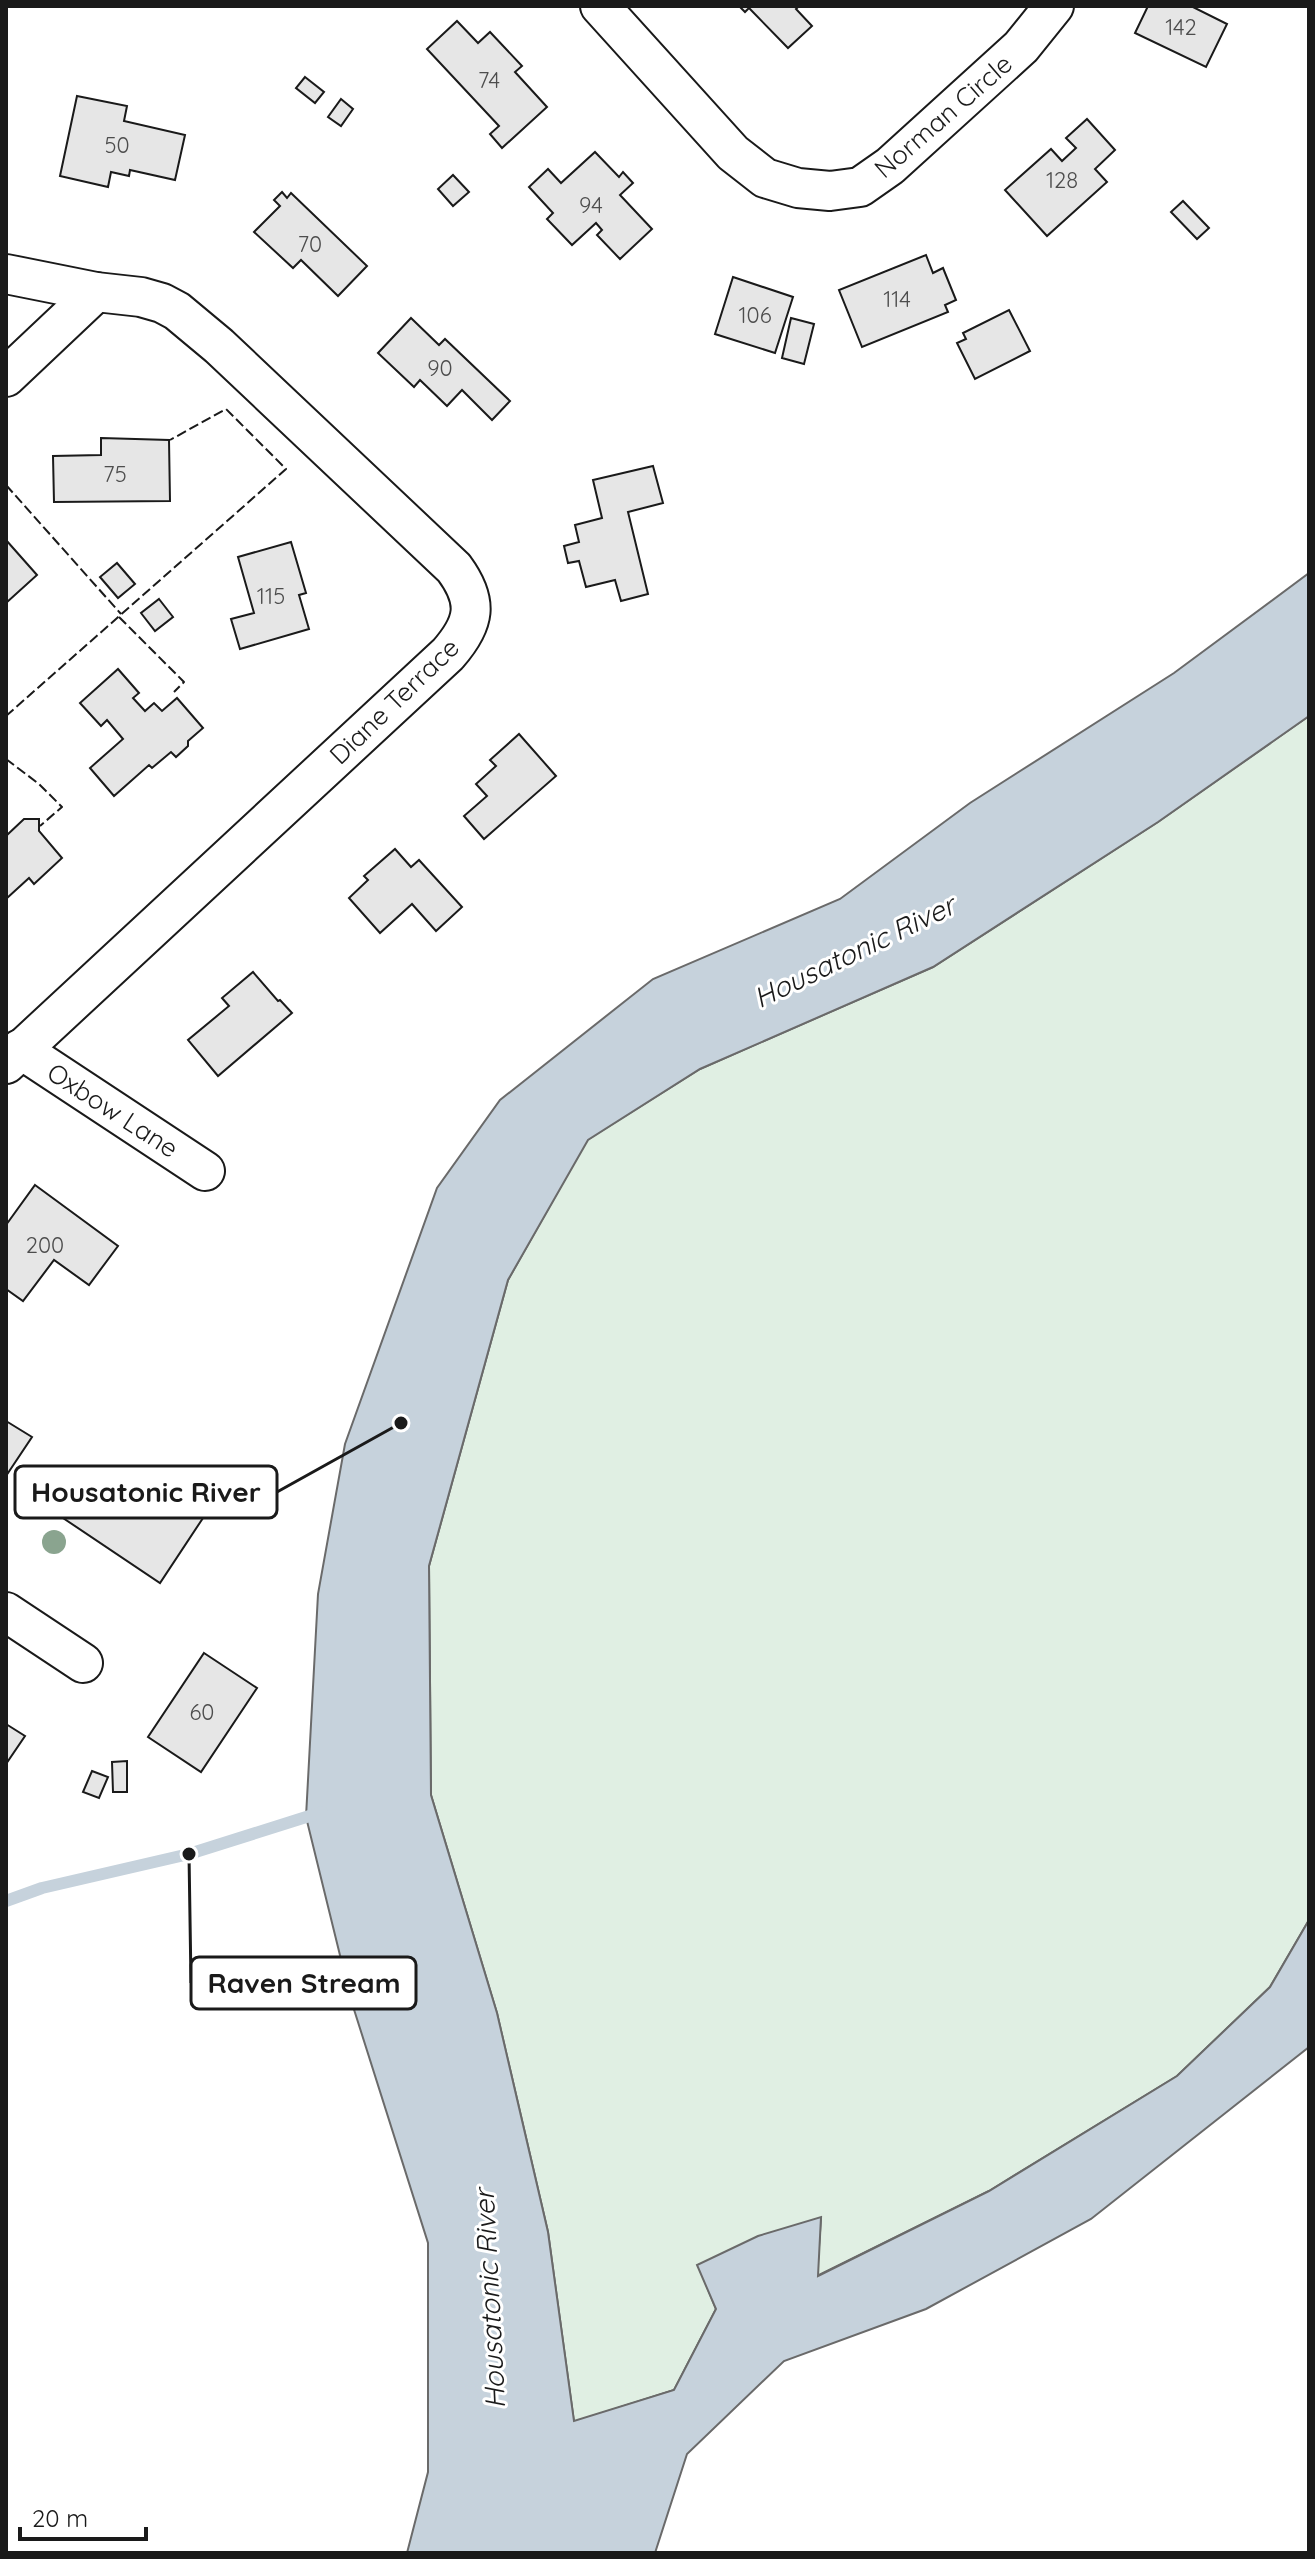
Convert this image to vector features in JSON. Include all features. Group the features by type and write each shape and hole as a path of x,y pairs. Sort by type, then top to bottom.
{"street":[{"name":"Norman Circle","path":"600,6 733,153 765,178 798,188 830,191 860,187 890,166 1021,47 1054,6"},
{"name":"Diane Terrace","path":"6,274 96,292 141,297 162,303 190,320 454,568 468,590 471,615 468,627 448,654 13,1057"},
{"path":"6,377 96,292"},
{"name":"Oxbow Lane","path":"13,1057 205,1171"},
{"path":"6,1612 83,1663"}],"green space":[{"path":"1309,716 1309,1920 1270,1987 1177,2076 989,2191 817,2276 821,2218 698,2265 716,2309 674,2390 574,2422 548,2232 497,2013 431,1795 429,1566 508,1280 587,1140 700,1069 933,967 1158,822"}],"water":[{"path":"1309,573 1309,716 1158,822 933,967 700,1069 588,1140 508,1280 429,1566 431,1795 497,2013 548,2232 574,2421 674,2390 716,2309 697,2265 758,2236 821,2217 818,2276 989,2191 1177,2076 1270,1987 1309,1920 1309,2047 1091,2219 926,2309 784,2361 687,2454 655,2553 407,2553 428,2472 428,2243 351,2000 306,1817 318,1594 345,1444 437,1188 500,1100 653,979 840,899 970,803 1174,673"}],"building":[{"path":"739,6 799,6 796,9 812,26 788,48 749,8 745,12"},
{"path":"1148,6 1191,6 1227,24 1206,67 1135,33"},
{"path":"457,21 478,43 490,32 522,66 515,72 547,107 502,148 490,134 499,126 427,49"},
{"path":"305,77 324,92 315,103 296,88"},
{"path":"77,96 127,106 124,121 185,135 175,180 130,170 129,176 111,172 108,187 60,176"},
{"path":"341,99 353,109 341,126 328,117"},
{"path":"1087,119 1115,150 1095,169 1107,182 1047,236 1005,190 1051,149 1062,161 1076,148 1066,138"},
{"path":"595,152 619,177 623,172 633,183 620,195 652,229 620,259 597,235 602,230 596,223 572,245 547,219 553,213 529,187 548,169 561,183"},
{"path":"453,175 469,192 453,206 438,189"},
{"path":"282,192 287,198 291,193 367,266 338,296 301,260 293,268 254,232 280,206 274,200"},
{"path":"1183,201 1209,228 1197,239 1171,212"},
{"path":"926,255 933,273 943,268 956,300 945,305 948,312 862,347 839,290"},
{"path":"733,277 793,297 775,353 715,334"},
{"path":"1009,310 1030,351 975,379 957,343 966,339 963,333"},
{"path":"411,318 439,345 445,339 510,401 492,420 462,390 447,406 420,380 414,387 378,353"},
{"path":"791,318 814,324 804,364 782,358"},
{"path":"101,438 169,440 170,501 54,502 53,456 101,455"},
{"path":"653,466 663,503 628,512 648,594 621,601 615,580 586,587 579,561 568,563 564,546 579,542 575,525 602,518 593,480"},
{"path":"6,540 37,575 6,603"},
{"path":"291,542 306,593 299,595 309,629 240,649 231,619 254,613 238,557"},
{"path":"117,563 135,584 118,598 100,577"},
{"path":"159,599 173,617 155,631 141,613"},
{"path":"118,669 139,693 133,698 145,711 154,703 162,711 177,698 203,728 176,757 171,752 152,768 149,765 114,796 90,768 123,739 107,720 101,726 80,703"},
{"path":"519,734 556,776 484,839 464,816 487,796 476,784 496,766 490,760"},
{"path":"24,819 39,819 39,831 62,858 34,884 29,878 6,899 6,836"},
{"path":"395,849 411,867 419,860 462,907 436,931 412,904 380,933 349,898 368,880 364,876"},
{"path":"253,972 292,1013 218,1076 188,1040 229,1006 222,998"},
{"path":"35,1185 118,1246 89,1285 54,1260 23,1301 6,1289 6,1225"},
{"path":"6,1421 32,1437 6,1476"},
{"path":"93,1468 153,1508 164,1492 203,1518 160,1583 60,1516"},
{"path":"204,1653 257,1688 201,1772 148,1737"},
{"path":"6,1724 25,1736 6,1764"},
{"path":"127,1761 127,1792 113,1792 112,1762"},
{"path":"92,1771 108,1777 99,1798 83,1792"}],"waterway":[{"path":"6,1901 42,1888 189,1854 322,1812"}],"fence":[{"path":"6,716 286,469 226,409 170,440"},
{"path":"6,485 121,614"},
{"path":"119,617 184,682 174,692"},
{"path":"6,759 39,784 62,807 40,826"}],"place":[{"name":"Housatonic River","path":"401,1423"},
{"name":"Raven Stream","path":"189,1854"}]}
